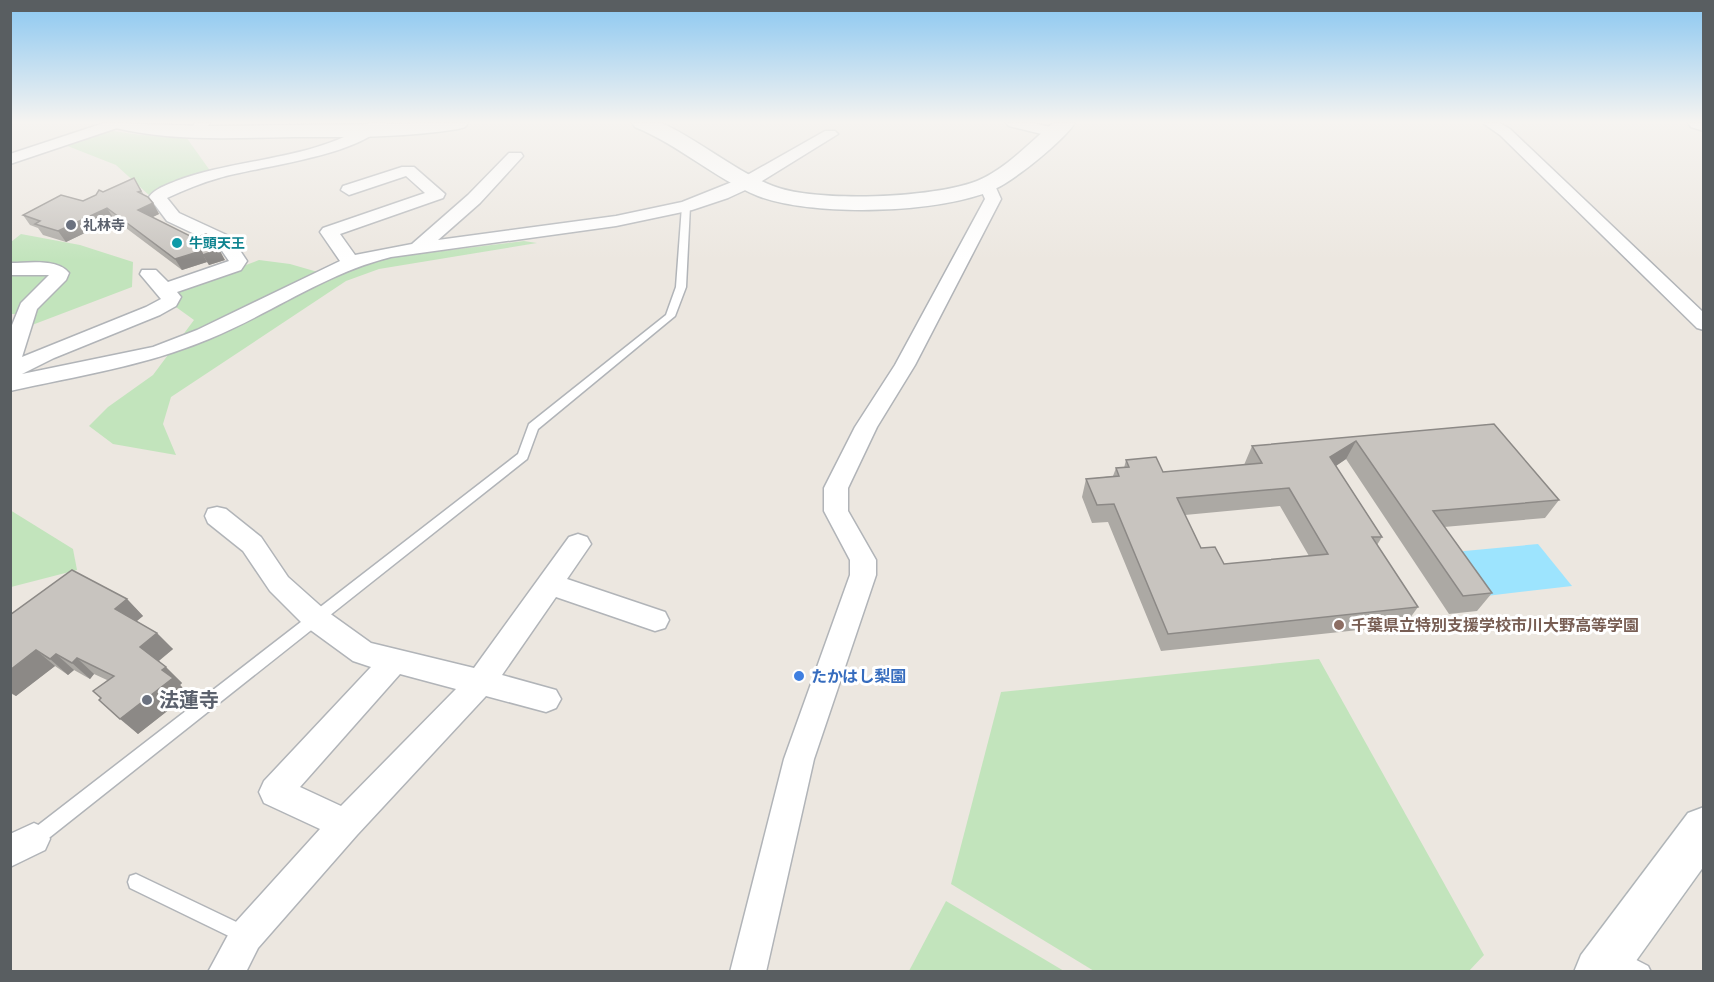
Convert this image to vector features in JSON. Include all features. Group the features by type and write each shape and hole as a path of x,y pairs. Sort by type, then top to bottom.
{"street":[{"path":"165,290 234,266 238,261 225,241 173,218 157,196 177,186 239,169"},
{"path":"417,249 474,199 503,169"},
{"path":"727,169 769,192 794,199 827,201 918,199 961,193 987,184 1010,169"},
{"path":"10,384 159,352 204,334 351,263 391,252 616,221 686,206 722,194 771,169"},
{"path":"1543,169 1704,324"},
{"path":"349,190 408,170 437,194 329,232 351,263"},
{"path":"748,972 799,759 863,575 863,560 836,511 836,488 866,427 905,364 993,198 987,184"},
{"path":"10,269 48,269 60,273 28,307 10,363"},
{"path":"10,372 46,353 153,311 170,302 171,297 149,274"},
{"path":"217,516 252,544 279,584 315,618 363,653 546,699"},
{"path":"226,972 246,936 346,824 480,683 578,544"},
{"path":"550,584 655,620"},
{"path":"346,824 275,792 395,661"},
{"path":"1616,966 1704,828"}],"lane":[{"path":"22,845 523,456 533,427 670,316 681,287 686,206"},
{"path":"136,882 246,936"}],"green space":[{"path":"120,169 209,169 211,172 150,196"},
{"path":"21,234 80,245 133,262 132,287 11,333 15,314 11,314 11,242"},
{"path":"524,241 537,243 379,269 346,281 171,397 163,424 176,455 113,444 89,426 108,407 153,375 194,320 169,302 182,289 259,260 290,264 335,277 384,258"},
{"path":"10,510 73,549 77,570 11,587"},
{"path":"1319,659 1484,955 1469,971 1094,971 951,884 1001,692"},
{"path":"946,901 1064,971 909,971"}],"water":[{"path":"1538,544 1572,586 1486,596 1454,552"}],"building":[{"path":"134,178 141,191 138,192 148,197 153,203 138,210 194,238 206,234 219,249 203,255 201,251 175,259 107,208 58,231 35,224 40,221 23,215 61,195 83,201 96,195 99,190 103,192"},
{"path":"1494,424 1559,500 1433,511 1492,593 1463,596 1356,441 1330,457 1382,537 1372,537 1418,607 1168,634 1114,504 1097,505 1086,479 1119,476 1116,468 1129,467 1126,460 1156,457 1163,472 1262,463 1252,446","holes":["1289,488 1328,554 1224,564 1215,547 1201,548 1177,498"]},
{"path":"72,570 127,599 115,609 157,633 140,647 166,667 162,670 173,678 120,719 99,700 101,698 93,691 114,676 77,658 72,663 56,654 50,659 36,650 10,670 10,615"}],"place":[{"name":"礼林寺","path":"71,225"},
{"name":"牛頭天王","path":"177,243"},
{"name":"千葉県立特別支援学校市川大野高等学園","path":"1339,625"},
{"name":"たかはし梨園","path":"799,676"},
{"name":"法蓮寺","path":"147,700"}]}
